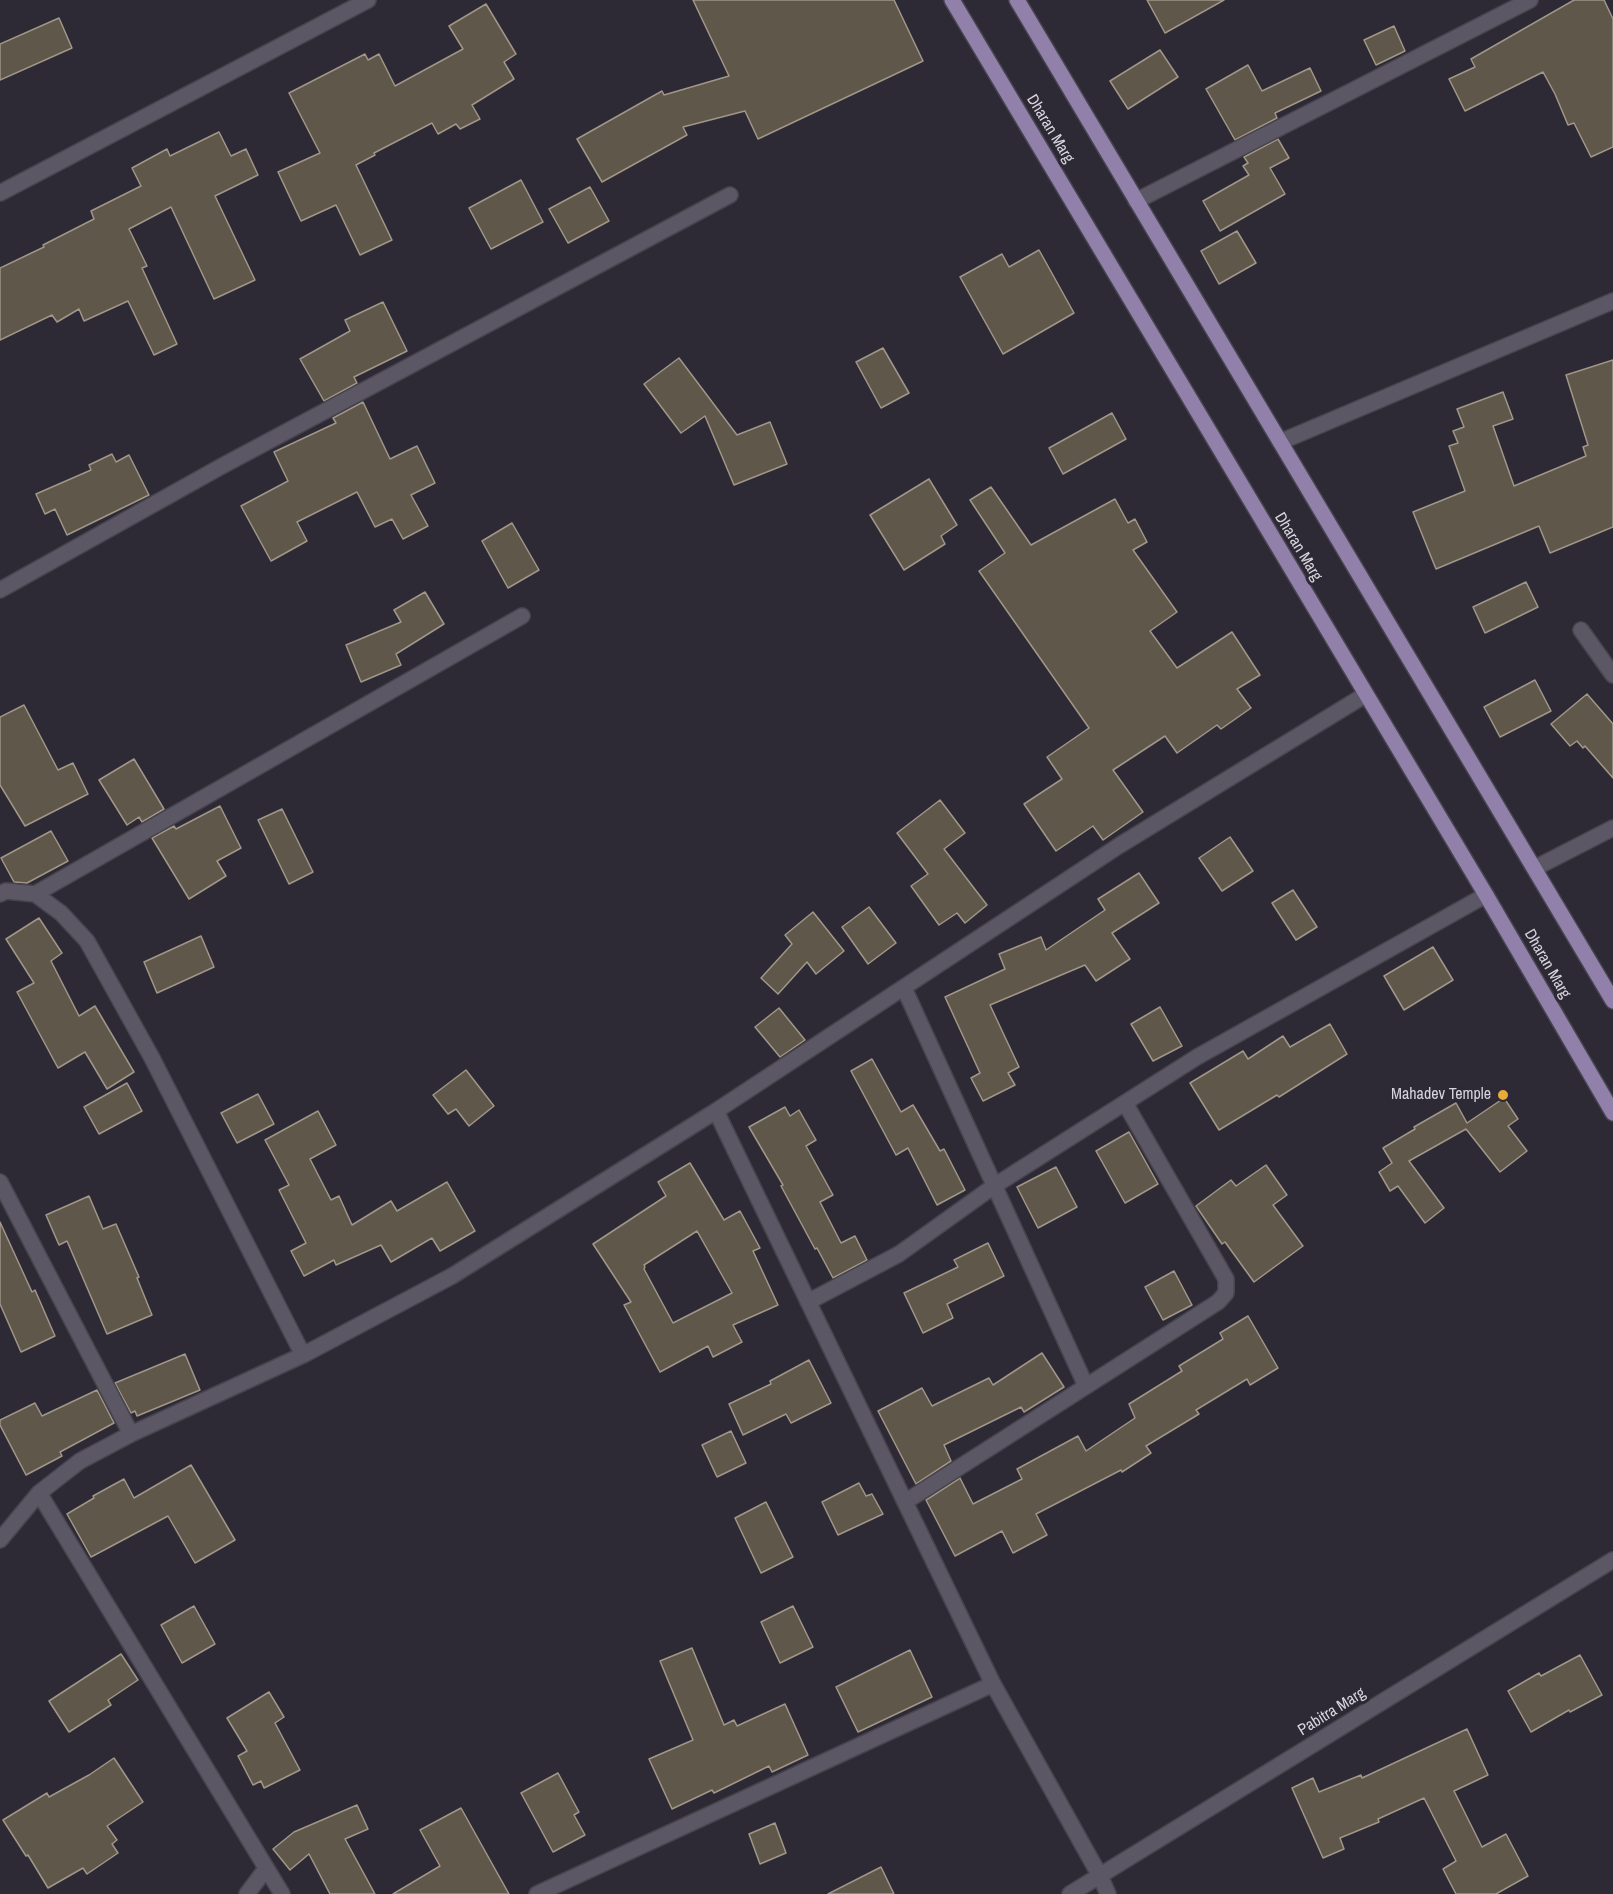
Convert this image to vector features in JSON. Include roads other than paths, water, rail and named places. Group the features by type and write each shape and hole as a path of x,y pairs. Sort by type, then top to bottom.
{"main road":[{"name":"Dharan Marg","path":"952,0 1486,895 1613,1113"},
{"path":"1017,0 1613,1001"}],"street":[{"path":"0,193 368,0"},
{"path":"1136,201 1530,0"},
{"path":"0,590 222,465 730,195"},
{"path":"1280,442 1613,301"},
{"path":"35,894 522,616"},
{"path":"1581,630 1613,675"},
{"path":"0,1540 39,1493 80,1461 131,1434 303,1355 452,1276 716,1111 1120,845 1365,695"},
{"path":"1535,868 1613,828"},
{"path":"2,888 35,894 61,913 87,941 152,1058 303,1355"},
{"path":"808,1302 899,1254 994,1186 1197,1057 1486,895"},
{"path":"904,988 1086,1386"},
{"path":"905,1502 1218,1302 1226,1293 1226,1279 1125,1103"},
{"path":"716,1111 993,1684 1108,1894"},
{"path":"0,1182 131,1434"},
{"path":"39,1493 265,1870 282,1894"},
{"name":"Pabitra Marg","path":"1070,1894 1613,1560"},
{"path":"537,1894 993,1684"},
{"path":"247,1894 265,1870"}],"place":[{"name":"Mahadev Temple","path":"1503,1095"}]}
